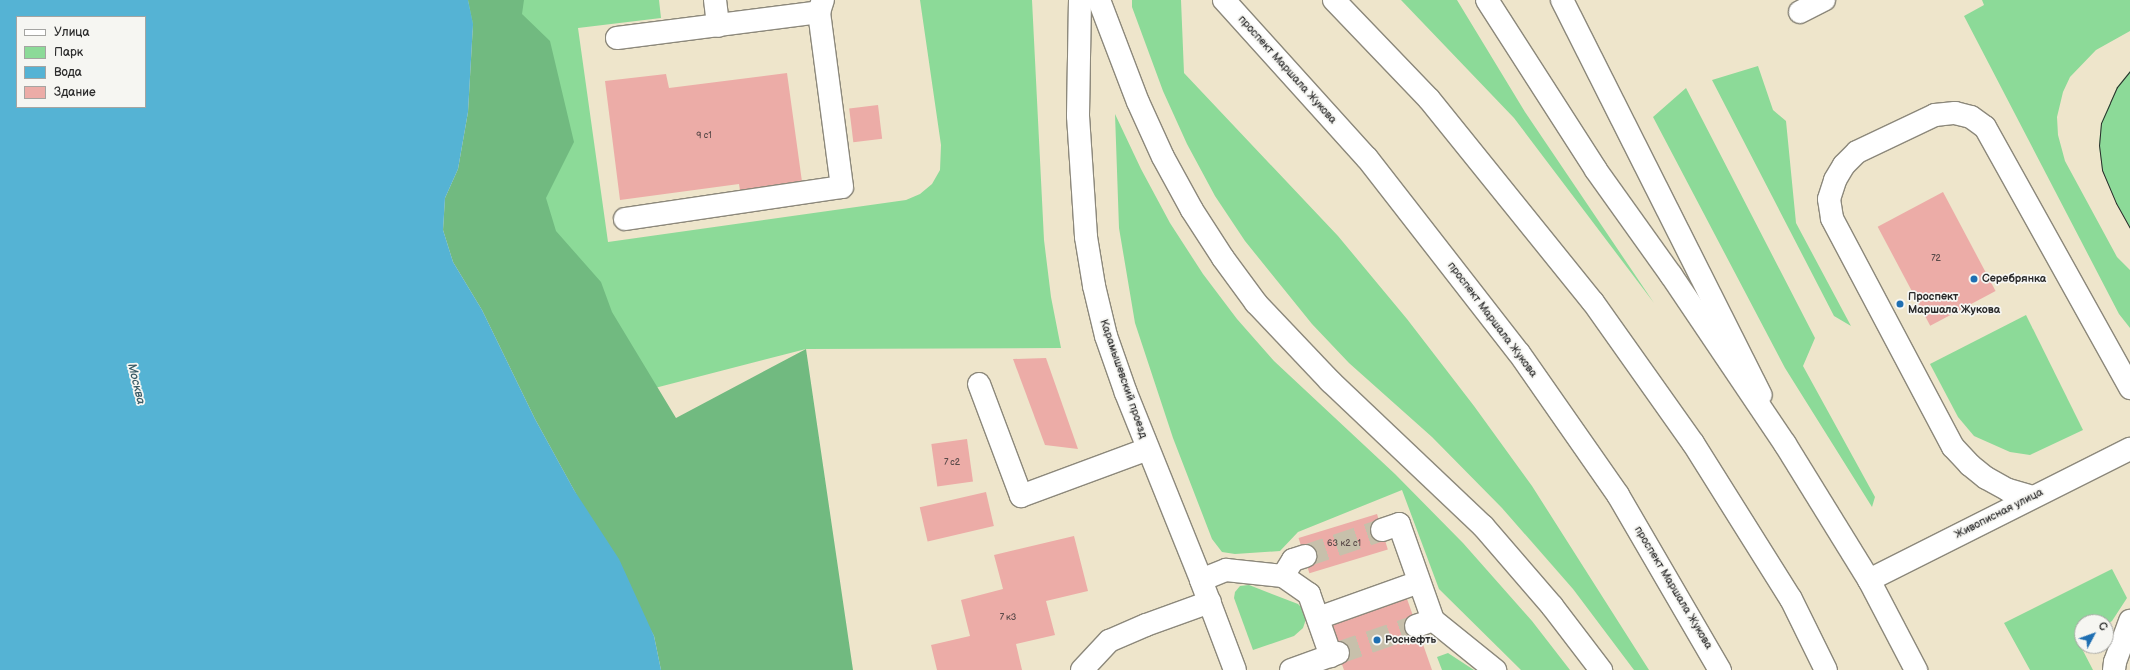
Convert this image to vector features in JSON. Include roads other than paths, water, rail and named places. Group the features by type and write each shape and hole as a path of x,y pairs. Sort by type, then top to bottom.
{"main road":[{"path":"715,0 718,26"},
{"name":"Карамышевский проезд","path":"1080,0 1078,116 1086,237 1094,286 1106,336 1148,449 1210,602 1235,670"},
{"path":"1099,0 1138,102 1163,157 1192,210 1223,258 1256,302 1330,381 1483,526 1552,606 1601,670"},
{"name":"проспект Маршала Жукова","path":"1224,0 1367,158 1519,353 1618,495 1720,670"},
{"path":"1334,0 1428,99 1593,302 1693,443 1791,599 1826,670"},
{"path":"1486,0 1596,170 1671,275 1785,444 1869,580 1916,670"},
{"path":"1562,0 1785,444"},
{"path":"1800,12 1824,0"},
{"path":"617,38 718,26 821,6 842,187 625,220"},
{"path":"2033,497 2008,490 1986,478 1970,465 1953,447 1832,218 1829,199 1835,180 1844,165 1857,152 1935,115 1955,113 1971,117 1985,127 2130,388"},
{"path":"979,384 1021,496 1148,449"},
{"name":"Живописная улица","path":"1869,580 2130,449"},
{"path":"1382,530 1399,524 1420,582 1424,623 1495,670"},
{"path":"1283,576 1293,560 1305,556"},
{"path":"1201,580 1226,570 1283,576 1309,594 1334,655 1291,670"},
{"path":"1318,618 1420,582"},
{"path":"1082,670 1109,641 1146,625 1210,602"},
{"path":"2114,670 2115,662 2130,621"}],"water":[{"name":"Москва","path":"0,0 468,0 473,24 468,112 458,169 445,198 443,230 453,262 482,310 535,419 574,490 619,559 654,636 661,670 0,670"}],"tunnel":[{"path":"1305,556 1382,530"},
{"path":"1338,653 1416,626"}],"tram line":[{"path":"2130,71 2117,87 2101,123 2099,145 2102,170 2116,203 2130,228"}],"place":[{"name":"Серебрянка","path":"1974,279"},
{"name":"Проспект Маршала Жукова","path":"1900,304"},
{"name":"Роснефть","path":"1377,640"}]}
